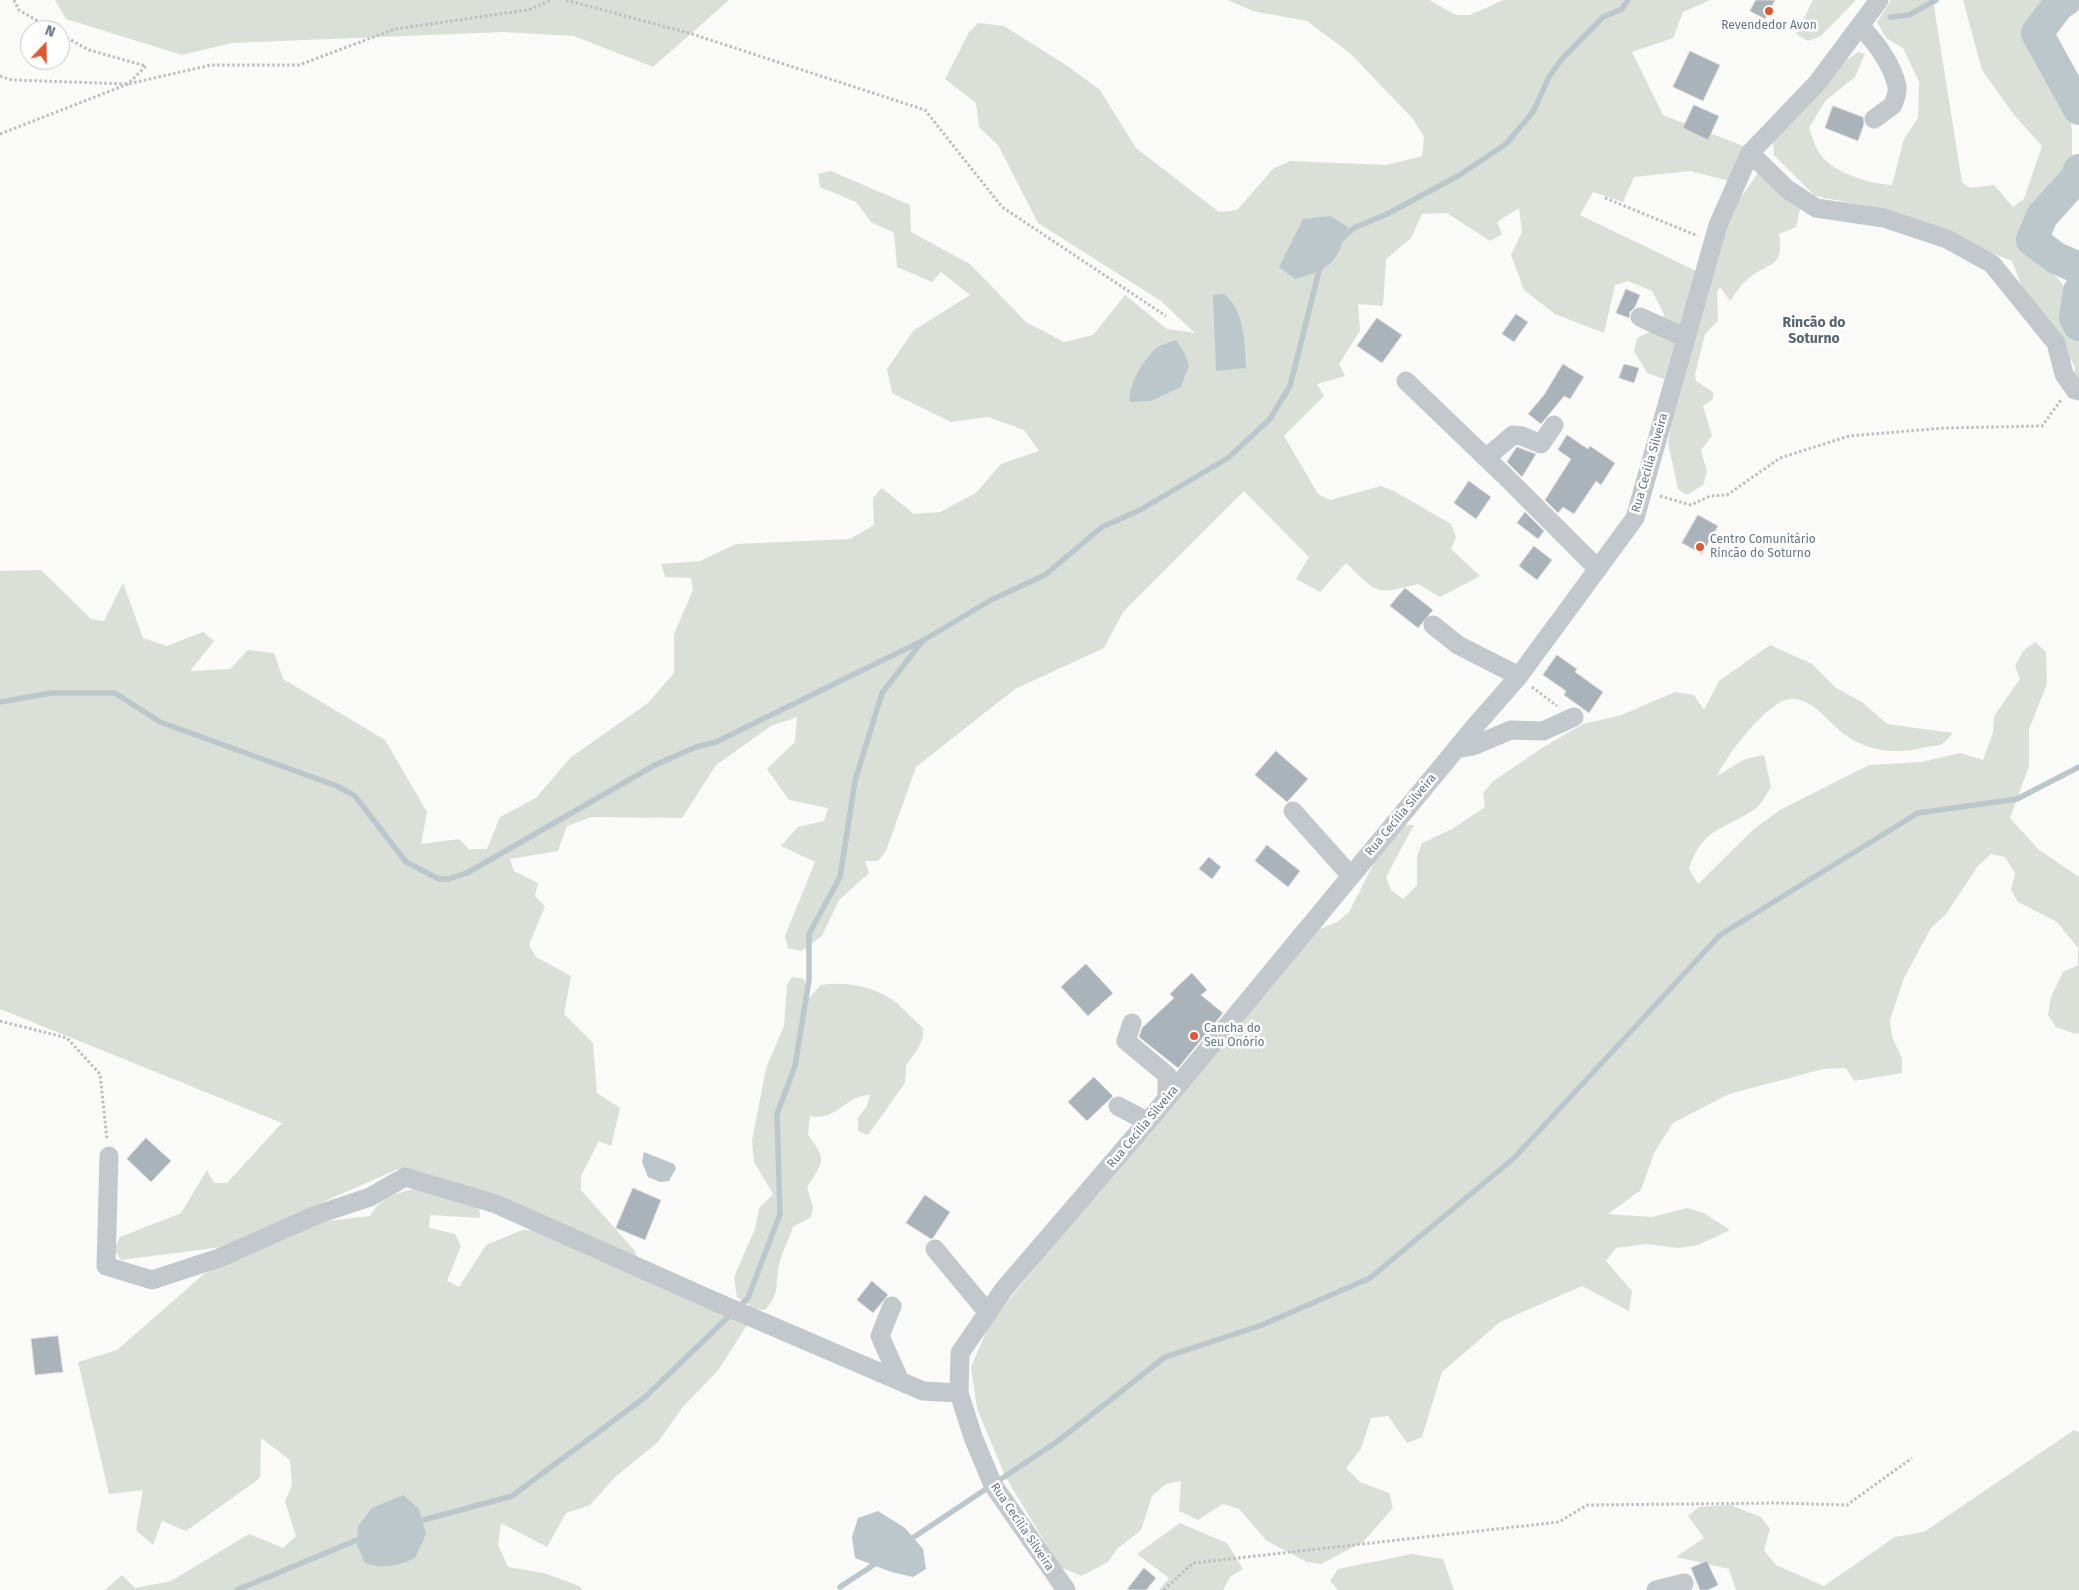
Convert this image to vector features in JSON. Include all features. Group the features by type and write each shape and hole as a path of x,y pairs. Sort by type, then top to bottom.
{"street":[{"name":"Rua Cecília Silveira","path":"1066,1590 993,1486 973,1437 960,1393 960,1353 1004,1290 1148,1122 1456,749 1519,676 1635,518 1718,225 1750,153 1818,82 1879,0"},
{"path":"1860,26 1870,36 1886,62 1898,88 1893,105 1874,119"},
{"path":"1750,153 1787,189 1816,208 1884,218 1947,239 1992,264 2056,343 2064,374 2077,390"},
{"path":"1640,317 1686,338"},
{"path":"1406,381 1598,569"},
{"path":"1486,458 1513,435 1522,436 1541,444 1554,425"},
{"path":"1433,625 1458,645 1519,676"},
{"path":"1456,749 1473,746 1511,730 1543,731 1574,718"},
{"path":"1293,810 1351,876"},
{"path":"1132,1023 1126,1041 1167,1075 1167,1098"},
{"path":"1118,1106 1148,1122"},
{"path":"109,1156 106,1266 152,1280 219,1258 316,1215 370,1197 405,1177 496,1204 716,1302 923,1391 960,1393"},
{"path":"935,1249 988,1313"},
{"path":"892,1306 880,1336 900,1382"},
{"path":"1656,1590 1684,1583"}],"path":[{"path":"14,0 19,10 36,20"},
{"path":"0,134 128,84 210,65 299,65 395,29 528,10 551,0"},
{"path":"566,0 692,34 925,110 1002,207 1166,316"},
{"path":"0,76 12,80 128,84 146,66 89,50 70,40"},
{"path":"1605,198 1713,241"},
{"path":"1656,499 1661,495 1691,505 1710,496 1727,495 1780,458 1848,436 1944,428 2042,426 2063,397 2077,390"},
{"path":"1519,676 1574,718"},
{"path":"0,1021 67,1038 100,1074 109,1156"},
{"path":"1164,1590 1193,1563 1559,1522 1587,1505 1779,1503 1847,1505 1912,1458"}],"shaded area":[{"path":"55,0 729,0 653,67 574,36 503,32 232,43 182,55 66,19"},
{"path":"1228,0 1429,0 1456,15 1470,15 1504,0 1710,0 1683,12 1673,38 1632,52 1663,115 1751,149 1729,181 1690,171 1634,177 1623,202 1593,192 1580,215 1696,271 1664,379 1647,373 1634,351 1637,338 1661,327 1664,314 1652,291 1628,281 1615,285 1604,333 1555,314 1524,290 1511,255 1522,232 1519,208 1497,222 1502,234 1490,241 1447,213 1422,214 1411,238 1386,259 1383,306 1358,304 1360,331 1339,364 1345,376 1317,384 1324,396 1284,436 1318,494 1330,500 1381,486 1394,491 1451,524 1456,537 1451,549 1480,576 1440,597 1418,584 1392,590 1378,589 1371,586 1346,563 1320,592 1296,579 1309,557 1244,491 1123,612 1104,648 1015,689 916,767 886,851 878,861 865,861 869,873 839,900 822,936 801,951 788,948 785,936 815,862 781,846 798,827 824,821 828,808 789,800 767,769 795,742 797,717 771,726 716,765 682,818 591,817 567,826 558,851 510,859 514,871 538,883 535,896 545,906 529,945 536,957 571,976 564,1014 593,1043 597,1093 620,1108 611,1146 599,1141 581,1176 581,1190 635,1251 638,1261 460,1186 398,1169 221,1247 121,1260 114,1249 120,1237 181,1213 207,1170 214,1183 227,1183 282,1123 0,1009 0,571 41,570 91,619 104,621 123,583 143,638 167,646 203,632 214,641 190,671 230,669 248,650 274,653 283,679 385,740 427,812 421,844 459,839 469,849 487,849 500,817 536,798 570,758 648,703 674,673 674,634 693,590 691,578 665,577 661,564 700,561 736,544 850,539 874,525 873,498 882,488 914,514 940,512 976,493 1001,464 1039,451 1024,430 988,417 951,422 892,393 887,369 914,330 970,295 941,272 932,282 897,267 894,233 871,222 856,202 820,187 818,174 831,171 910,205 911,232 970,264 1026,322 1064,342 1093,335 1125,295 1167,329 1195,333 1161,301 1038,223 998,145 979,127 976,103 945,79 969,32 978,23 1004,26 1066,65 1100,90 1136,148 1219,212 1237,210 1273,169 1290,161 1386,165 1422,156 1424,137 1413,119 1351,54 1307,21 1253,11"},
{"path":"1813,0 1856,0 1821,36 1808,41 1796,34"},
{"path":"1891,0 1933,0 1962,182 1970,188 1994,185 2013,207 2024,199 2042,146 2014,115 1982,70 1963,0 2054,0 2046,15 2032,31 2064,91 2072,129 2072,163 2034,215 2024,237 2068,291 2066,322 2079,341 2079,385 2075,384 2075,366 2025,295 2012,261 1881,209 1815,196 1774,155 1773,138 1832,70 1858,52 1865,54 1855,77 1825,101 1809,128 1818,151 1831,165 1862,179 1892,185 1904,139 1918,118 1919,82 1903,48 1886,38 1877,22"},
{"path":"1760,170 1800,209 1796,227 1779,234 1780,252 1778,258 1775,262 1747,279 1730,301 1720,287 1717,292 1718,321 1705,334 1695,375 1696,381 1713,392 1713,399 1703,406 1712,436 1701,450 1707,472 1703,485 1687,495 1678,489 1668,443 1677,386 1713,257 1737,203"},
{"path":"1330,216 1348,227 1340,248 1331,262 1317,272 1295,279 1279,267 1303,219"},
{"path":"1224,294 1231,301 1240,319 1244,339 1246,368 1216,371 1213,295"},
{"path":"1176,340 1184,352 1189,365 1181,387 1151,401 1130,402 1131,388 1134,380 1148,357 1158,347"},
{"path":"2035,642 2046,652 2047,684 2029,729 2029,766 2010,818 2038,849 2079,877 2079,1033 2075,1034 2056,1027 2048,1015 2051,997 2063,972 2078,965 2078,948 2057,922 2018,902 2011,890 2015,873 2005,857 1991,854 1978,866 1946,914 1931,928 1904,978 1890,1020 1892,1037 1902,1058 1902,1073 1854,1081 1846,1068 1823,1069 1729,1094 1673,1123 1654,1153 1641,1190 1608,1214 1652,1217 1687,1208 1704,1213 1730,1230 1698,1245 1679,1248 1646,1244 1616,1248 1606,1261 1632,1291 1629,1311 1582,1286 1500,1322 1442,1372 1422,1437 1407,1443 1388,1416 1371,1418 1361,1449 1346,1468 1360,1482 1389,1493 1393,1508 1363,1542 1321,1564 1307,1562 1267,1541 1239,1509 1223,1504 1198,1520 1179,1511 1181,1481 1166,1484 1152,1496 1141,1530 1117,1549 1108,1562 1081,1576 1060,1567 1005,1476 977,1408 971,1367 990,1323 1306,935 1337,922 1349,912 1388,836 1399,825 1414,825 1386,877 1391,890 1403,899 1417,885 1417,856 1422,843 1452,829 1485,807 1483,793 1492,782 1542,748 1583,724 1619,716 1675,692 1694,695 1704,710 1719,681 1770,645 1812,664 1836,688 1862,702 1887,724 1953,733 1939,745 1905,751 1884,750 1863,745 1854,740 1838,729 1816,708 1802,701 1795,699 1785,700 1774,706 1762,716 1739,742 1717,776 1745,759 1764,755 1771,787 1758,807 1716,831 1700,845 1689,869 1698,884 1754,829 1780,810 1870,765 1922,762 1960,753 1983,760 1993,733 1994,716 2020,679 2015,666 2023,651"},
{"path":"792,977 804,979 809,998 821,985 831,984 851,985 881,993 898,1004 923,1028 923,1037 918,1049 906,1065 905,1083 868,1135 858,1131 858,1118 867,1106 870,1095 854,1099 828,1115 820,1117 810,1116 808,1135 821,1157 821,1162 807,1188 813,1207 811,1217 793,1227 778,1268 774,1297 765,1310 755,1309 737,1297 734,1277 755,1229 759,1208 773,1194 754,1162 752,1141 766,1068 784,1026 787,985"},
{"path":"644,1152 674,1164 676,1168 669,1181 660,1182 648,1177 642,1162"},
{"path":"421,1188 479,1205 480,1218 430,1215 429,1228 455,1234 461,1246 447,1281 459,1287 486,1245 522,1230 535,1230 747,1325 719,1369 682,1408 658,1442 615,1477 590,1505 566,1513 547,1547 501,1523 498,1545 508,1567 544,1573 579,1586 583,1590 105,1590 122,1575 135,1588 171,1581 249,1534 283,1548 296,1536 285,1502 292,1485 290,1460 261,1438 260,1478 186,1531 162,1521 153,1545 136,1530 143,1490 109,1494 78,1362 117,1350 204,1274 302,1224 370,1216 385,1199 405,1191"},
{"path":"2074,1430 2079,1432 2079,1590 1736,1590 1729,1569 1676,1557 1704,1538 1688,1516 1699,1507 1730,1505 1761,1517 1770,1529 1764,1550 1776,1565 1824,1586 1895,1537 1924,1532"},
{"path":"403,1495 419,1509 426,1534 415,1558 390,1566 365,1563 357,1545 358,1526 372,1508"},
{"path":"878,1511 905,1528 923,1549 926,1569 913,1577 891,1572 855,1558 852,1537 858,1518"},
{"path":"1180,1523 1227,1543 1243,1569 1230,1577 1223,1590 1159,1590 1169,1578 1137,1554"},
{"path":"1412,1554 1443,1559 1454,1590 1338,1590 1330,1581 1338,1569"}],"building":[{"path":"1756,0 1775,0 1765,19 1750,11"},
{"path":"1690,51 1720,65 1703,101 1673,87"},
{"path":"1694,105 1719,116 1708,140 1683,128"},
{"path":"1833,106 1863,117 1864,124 1858,141 1825,128"},
{"path":"1626,289 1640,295 1635,307 1630,312 1629,318 1616,313"},
{"path":"1516,314 1528,322 1514,342 1502,334"},
{"path":"1377,318 1402,335 1382,363 1357,346"},
{"path":"1563,364 1584,377 1570,399 1564,396 1541,424 1528,414 1544,395"},
{"path":"1624,364 1639,368 1634,383 1619,378"},
{"path":"1567,435 1588,449 1590,446 1615,463 1601,485 1596,481 1574,514 1563,507 1558,513 1545,500 1571,459 1558,450"},
{"path":"1517,447 1536,454 1522,477 1507,462"},
{"path":"1469,481 1491,497 1476,519 1454,503"},
{"path":"1525,512 1544,531 1538,539 1517,523"},
{"path":"1698,515 1718,526 1702,554 1682,543"},
{"path":"1534,546 1552,560 1537,580 1519,566"},
{"path":"1405,588 1433,610 1418,628 1390,606"},
{"path":"1557,655 1577,669 1575,672 1603,692 1589,713 1564,695 1566,691 1543,675"},
{"path":"1276,751 1308,779 1287,802 1255,775"},
{"path":"1267,845 1300,871 1288,887 1255,861"},
{"path":"1209,857 1221,867 1212,879 1199,869"},
{"path":"1086,964 1113,993 1088,1016 1061,987"},
{"path":"1192,973 1207,990 1201,995 1223,1013 1178,1068 1139,1037 1142,1028 1174,998 1170,994"},
{"path":"1094,1077 1113,1096 1087,1121 1068,1102"},
{"path":"146,1138 171,1161 151,1182 127,1159"},
{"path":"633,1188 661,1200 645,1240 616,1228"},
{"path":"925,1195 950,1212 931,1239 906,1223"},
{"path":"872,1281 888,1295 873,1313 857,1300"},
{"path":"58,1336 63,1372 35,1375 31,1339"},
{"path":"1707,1561 1718,1585 1708,1590 1700,1590 1691,1568"},
{"path":"1144,1568 1156,1578 1146,1590 1127,1590"}],"waterway":[{"path":"1340,240 1354,228 1389,213 1458,176 1506,144 1533,112 1549,77 1561,60 1603,17 1622,9 1628,0"},
{"path":"1890,17 1909,15 1936,0"},
{"path":"2055,0 2059,4"},
{"path":"2066,0 2059,4 2037,33 2079,109"},
{"path":"2079,170 2079,175 2042,216 2032,240 2056,258 2079,268"},
{"path":"0,702 51,693 115,693 160,722 337,786 355,796 406,862 439,879 448,879 467,873 655,765 696,747 716,742 924,640 991,600 1045,575 1102,527 1140,510 1228,458 1270,419 1290,386 1320,267"},
{"path":"2079,291 2075,318 2079,325"},
{"path":"416,1522 512,1496 644,1398 748,1298 780,1214 777,1114 795,1066 809,980 809,934 840,877 855,781 882,693 921,643"},
{"path":"908,1541 1058,1441 1165,1357 1262,1325 1370,1278 1514,1158 1720,935 1918,813 2017,799 2079,767"},
{"path":"237,1590 364,1537"},
{"path":"840,1587 878,1562"}],"place":[{"name":"Revendedor Avon","path":"1769,11"},
{"name":"Centro Comunitário Rincão do Soturno","path":"1700,547"},
{"name":"Cancha do Seu Onório","path":"1194,1036"}],"district":[{"name":"Rincão do Soturno","path":"1814,332"}]}
